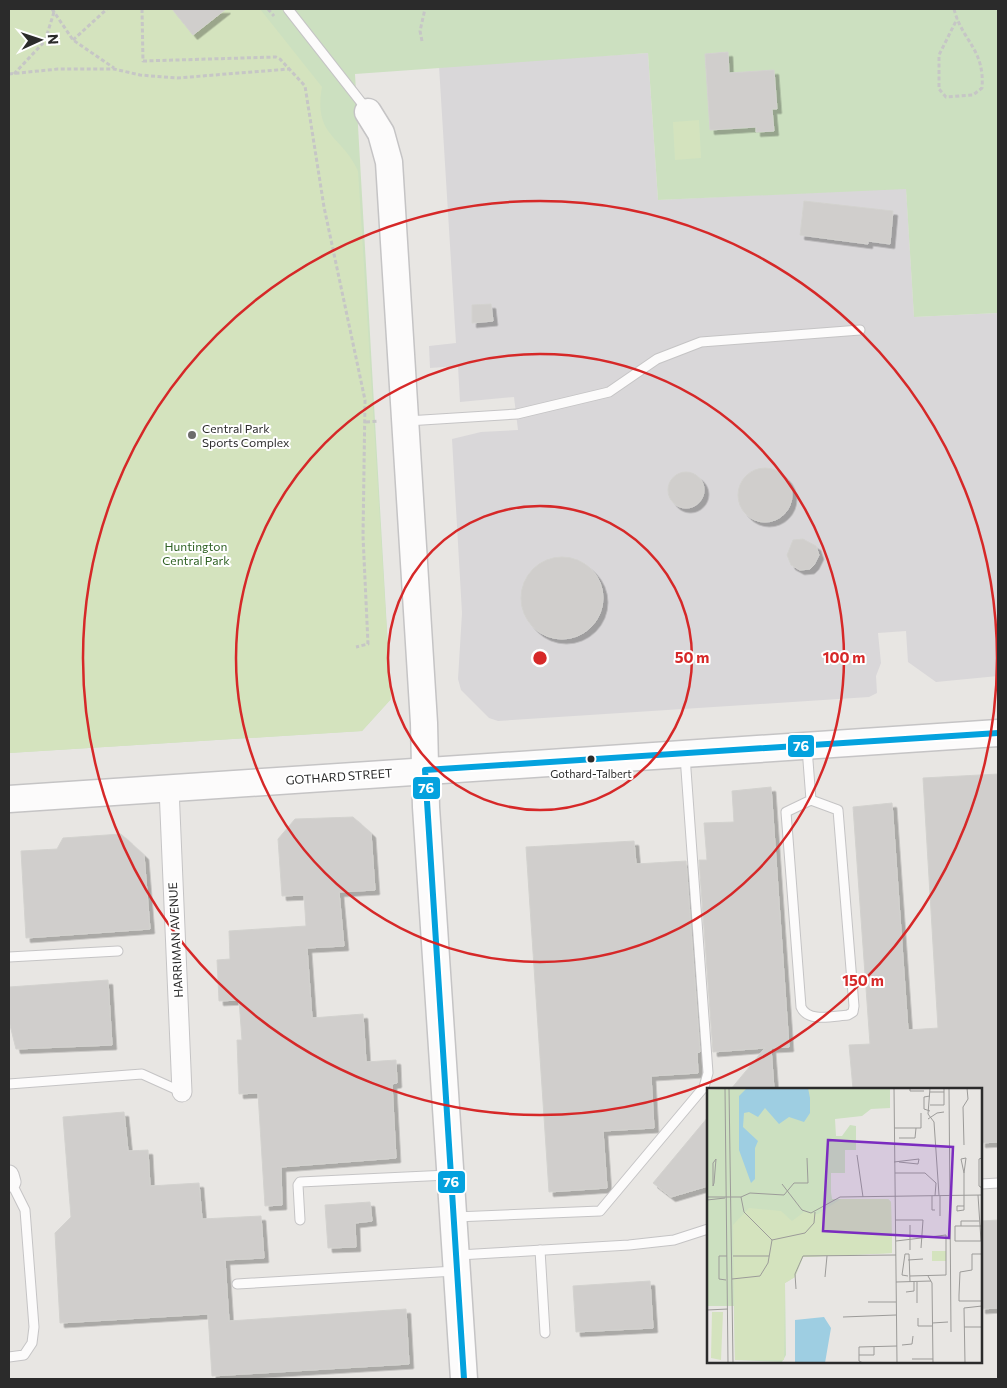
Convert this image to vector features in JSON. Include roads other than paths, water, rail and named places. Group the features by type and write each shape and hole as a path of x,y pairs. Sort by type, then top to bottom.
{"street":[{"path":"368,112 381,133 389,162 392,421 424,722 425,770 464,1379"},
{"name":"GOTHARD STREET","path":"9,799 998,733"},
{"name":"HARRIMAN AVENUE","path":"169,788 182,1092"}],"lane":[{"path":"288,9 368,112"},
{"path":"392,421 517,414 609,392 657,359 701,342 860,330"},
{"path":"807,745 811,800"},
{"path":"454,1217 600,1211 704,1087 708,1073 685,753"},
{"path":"811,800 838,810 854,1006 853,1012 848,1015 809,1017 804,1014 801,1007 786,812 811,800"},
{"path":"9,957 118,951"},
{"path":"9,1084 142,1074 182,1092"},
{"path":"300,1220 298,1185 300,1182 450,1175"},
{"path":"9,1357 24,1355 32,1343 34,1327 25,1210 10,1178"},
{"path":"982,1184 998,1183"},
{"path":"236,1284 457,1263 540,1250 674,1240 707,1229"},
{"path":"540,1250 545,1333"}],"place":[{"name":"Central Park Sports Complex","path":"192,435"},
{"name":"Gothard-Talbert","path":"591,759"}],"park label":[{"name":"Huntington Central Park","path":"196,553"}]}
